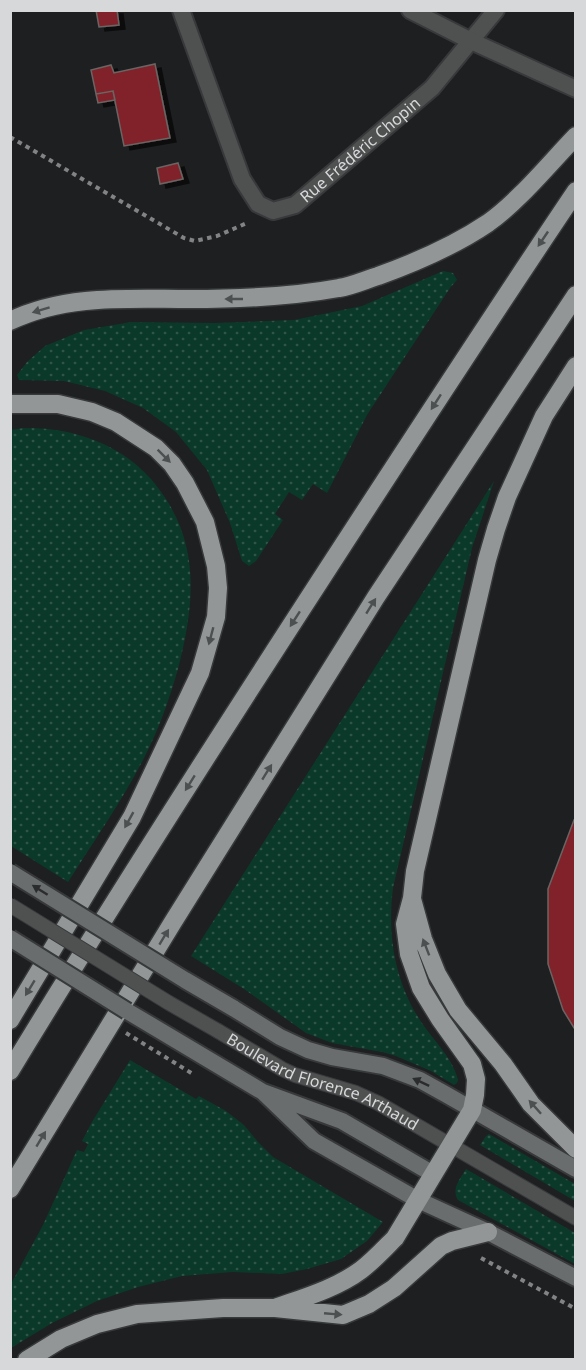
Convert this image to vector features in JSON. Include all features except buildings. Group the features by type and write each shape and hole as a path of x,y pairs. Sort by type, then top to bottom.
{"highway":[{"path":"10,321 44,308 100,299 246,298 341,288 367,280 432,255 490,222 576,136"},
{"path":"10,1071 232,717 576,191"},
{"path":"10,1189 376,597 576,295"},
{"path":"275,1308 330,1287 360,1271 395,1238 472,1110 476,1079 472,1064 421,988 409,954 405,924 412,898 415,871 490,549 507,497 523,459 544,416 576,366"},
{"path":"10,404 58,404 92,412 116,422 156,448 172,464 205,522 216,566 218,588 216,617 201,673 132,817 10,1020"},
{"path":"412,898 423,939 437,974 454,1004 503,1064 531,1104 576,1149"},
{"path":"27,1359 61,1339 97,1324 137,1314 223,1308 275,1308 343,1315 369,1304 394,1288 441,1246 488,1232"}],"main road":[{"name":"Boulevard Florence Arthaud","path":"10,872 184,980 295,1045 332,1057 372,1063 420,1080 576,1169"},
{"name":"Boulevard Florence Arthaud","path":"10,938 157,1030 204,1055 263,1092 314,1141 418,1200 488,1232 576,1278"},
{"name":"Boulevard Florence Arthaud","path":"263,1092 342,1121 434,1174"}],"street":[{"path":"181,10 242,179 258,204 273,212"},
{"path":"410,10 576,89"},
{"name":"Rue Frédéric Chopin","path":"273,212 295,205 432,88 496,10"}],"lane":[{"name":"Boulevard Florence Arthaud","path":"10,905 159,997 282,1069 356,1093 378,1103 576,1218"}],"path":[{"path":"10,137 184,238 195,241 217,236 273,212"},
{"path":"479,1257 576,1309"}],"green space":[{"path":"443,271 453,273 457,280 367,415 327,493 313,484 302,500 289,492 275,514 283,520 256,561 249,566 242,561 230,523 207,470 176,432 143,408 105,391 64,381 19,380 17,375 27,362 45,346 84,330 131,322 214,323 294,320 362,306"},
{"path":"42,428 76,434 109,447 138,466 167,501 179,523 190,570 191,593 184,643 175,681 159,725 126,790 68,882 11,846 10,430"},
{"path":"494,481 472,548 393,888 391,906 395,960 400,977 414,1010 456,1072 458,1080 454,1085 431,1071 396,1056 332,1043 306,1033 244,989 191,956"},
{"path":"130,1060 196,1099 199,1096 226,1111 244,1125 273,1157 383,1222 367,1241 341,1259 282,1274 233,1272 182,1276 138,1287 97,1301 52,1323 11,1348 11,1284 43,1225 77,1150 84,1152 88,1144 82,1141"},
{"path":"489,1134 575,1184 575,1201 480,1145"},
{"path":"466,1169 575,1233 575,1264 458,1200 456,1188"}]}
